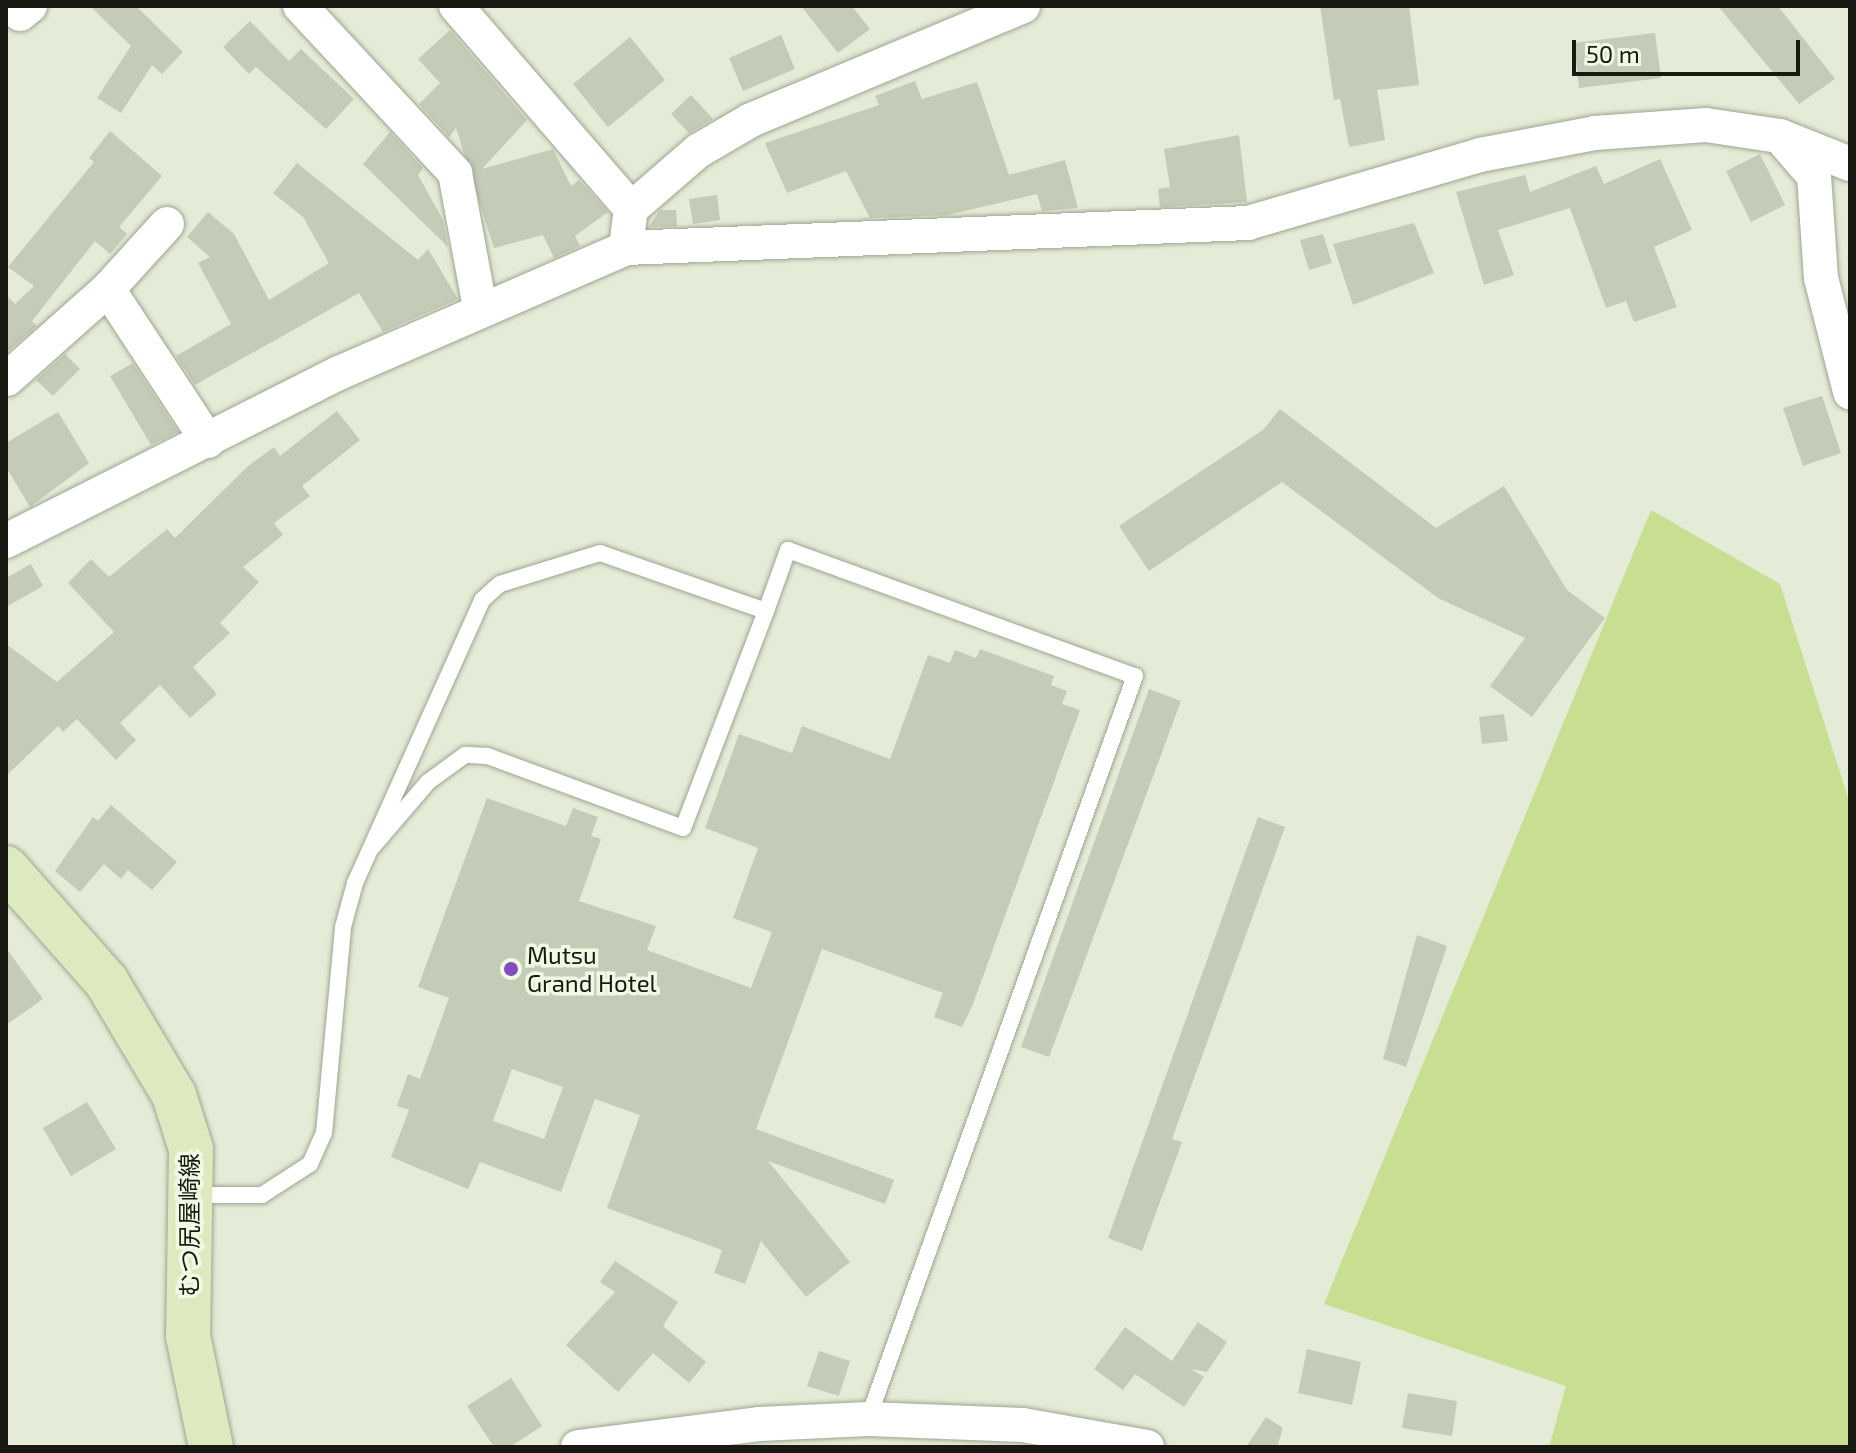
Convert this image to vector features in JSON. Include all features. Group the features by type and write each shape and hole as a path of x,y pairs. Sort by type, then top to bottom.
{"main road":[{"name":"むつ尻屋崎線","path":"6,868 145,1037 191,1149 193,1195 188,1336 211,1447"}],"street":[{"path":"300,6 455,173 480,308"},
{"path":"456,6 631,209"},
{"path":"626,248 631,209 698,151 751,120 1023,6"},
{"path":"6,541 480,308 626,248 1248,223 1480,155 1595,133 1706,125 1780,136 1850,164"},
{"path":"1780,136 1814,176 1821,278 1850,392"},
{"path":"7,379 108,289 167,224"},
{"path":"108,289 208,441"},
{"path":"578,1447 759,1424 868,1419 1023,1425 1147,1447"}],"lane":[{"path":"370,850 428,782 465,755 487,756 683,828 788,550 1135,676 868,1419"},
{"path":"193,1195 262,1195 310,1164 324,1133 343,927 370,850 482,600 500,584 575,557 617,558 766,611"}],"green space":[{"path":"1651,510 1780,584 1850,804 1850,1447 1549,1447 1566,1386 1324,1304"}],"building":[{"path":"90,6 136,6 183,52 162,74 152,65 121,113 97,98 131,46"},
{"path":"801,6 852,6 870,29 838,53"},
{"path":"1320,6 1409,6 1419,85 1377,90 1385,140 1349,147 1340,99 1334,100"},
{"path":"1718,6 1778,6 1835,79 1799,104"},
{"path":"250,21 289,61 301,49 354,99 326,129 256,67 249,74 223,47"},
{"path":"450,30 527,120 482,169 553,149 571,186 579,180 608,212 575,236 580,246 554,258 543,235 494,248 456,128 449,137 419,104 440,83 418,59"},
{"path":"1655,33 1661,78 1579,88 1574,43"},
{"path":"781,35 795,69 743,91 729,58"},
{"path":"630,37 665,80 608,127 573,84"},
{"path":"915,81 922,99 977,82 1009,175 1065,160 1078,208 1042,211 1037,194 948,215 870,218 846,171 787,193 765,143 879,105 875,96"},
{"path":"691,95 713,119 689,133 671,114"},
{"path":"110,131 162,176 119,227 127,234 110,254 95,241 32,321 37,326 6,353 6,295 15,304 34,286 8,267 94,162 89,158"},
{"path":"390,132 423,168 418,175 443,220 448,247 363,164"},
{"path":"1239,135 1247,202 1160,207 1158,189 1170,187 1164,149"},
{"path":"1760,154 1785,205 1751,222 1726,171"},
{"path":"1660,159 1692,230 1654,247 1677,307 1634,322 1626,301 1606,308 1570,208 1498,230 1514,275 1484,285 1456,192 1525,175 1530,192 1596,166 1604,184"},
{"path":"297,163 418,260 428,249 458,299 383,332 359,293 195,385 176,356 231,324 198,263 210,257 187,237 208,212 234,234 269,300 329,263 303,217 273,193"},
{"path":"717,195 720,220 693,224 689,199"},
{"path":"660,210 676,210 677,226 649,227"},
{"path":"1414,223 1434,273 1353,305 1333,244"},
{"path":"1323,234 1332,263 1309,270 1300,240"},
{"path":"65,354 80,369 53,396 36,380"},
{"path":"133,363 178,432 151,445 110,376"},
{"path":"1822,396 1841,453 1803,466 1783,408"},
{"path":"1280,409 1436,528 1504,486 1567,590 1605,618 1532,717 1490,686 1525,638 1438,598 1282,482 1149,571 1119,526 1263,430"},
{"path":"337,411 360,440 302,486 310,496 274,523 283,535 243,567 259,582 220,623 230,633 193,667 217,694 190,718 160,685 120,723 136,740 116,760 77,719 63,732 58,726 6,776 6,644 57,682 114,632 68,583 91,559 109,577 167,529 175,538 247,467 274,447 280,456"},
{"path":"58,412 89,463 30,507 6,467 6,443"},
{"path":"31,564 43,586 6,607 6,578"},
{"name":"Mutsu Grand Hotel","path":"980,649 1054,676 1051,685 1067,691 1062,704 1080,710 973,1004 962,1027 934,1017 943,993 822,949 756,1129 894,1180 885,1204 768,1161 850,1262 806,1297 761,1241 745,1284 714,1273 722,1250 607,1208 640,1115 595,1099 561,1192 480,1162 468,1189 391,1157 409,1110 397,1106 408,1074 420,1079 449,998 418,987 487,798 566,826 573,808 598,817 591,836 601,839 579,901 656,926 647,950 751,988 772,932 733,918 758,848 705,828 739,734 792,753 802,726 890,759 928,655 950,663 955,650 976,658","holes":["512,1069 563,1087 544,1139 493,1121"]},
{"path":"1149,689 1181,701 1049,1057 1021,1047"},
{"path":"1504,714 1508,741 1482,744 1479,717"},
{"path":"111,805 177,862 152,890 128,870 121,879 104,864 80,892 55,871 93,817 98,821"},
{"path":"1258,817 1285,827 1172,1139 1182,1142 1142,1251 1108,1238"},
{"path":"1417,935 1447,946 1406,1067 1383,1059"},
{"path":"6,948 43,999 6,1025"},
{"path":"87,1102 116,1149 71,1176 43,1128"},
{"path":"615,1261 678,1302 663,1326 706,1362 689,1383 653,1353 618,1392 566,1345 615,1292 600,1282"},
{"path":"1198,1322 1227,1342 1207,1372 1191,1369 1204,1377 1184,1407 1135,1374 1123,1390 1094,1369 1125,1327 1172,1361"},
{"path":"1307,1349 1361,1362 1352,1405 1298,1393"},
{"path":"819,1351 850,1361 839,1396 807,1386"},
{"path":"511,1378 542,1426 510,1447 494,1447 467,1406"},
{"path":"1408,1393 1457,1401 1452,1436 1402,1428"},
{"path":"1266,1417 1283,1428 1277,1447 1246,1447"}],"place":[{"name":"Mutsu Grand Hotel","path":"511,969"}]}
